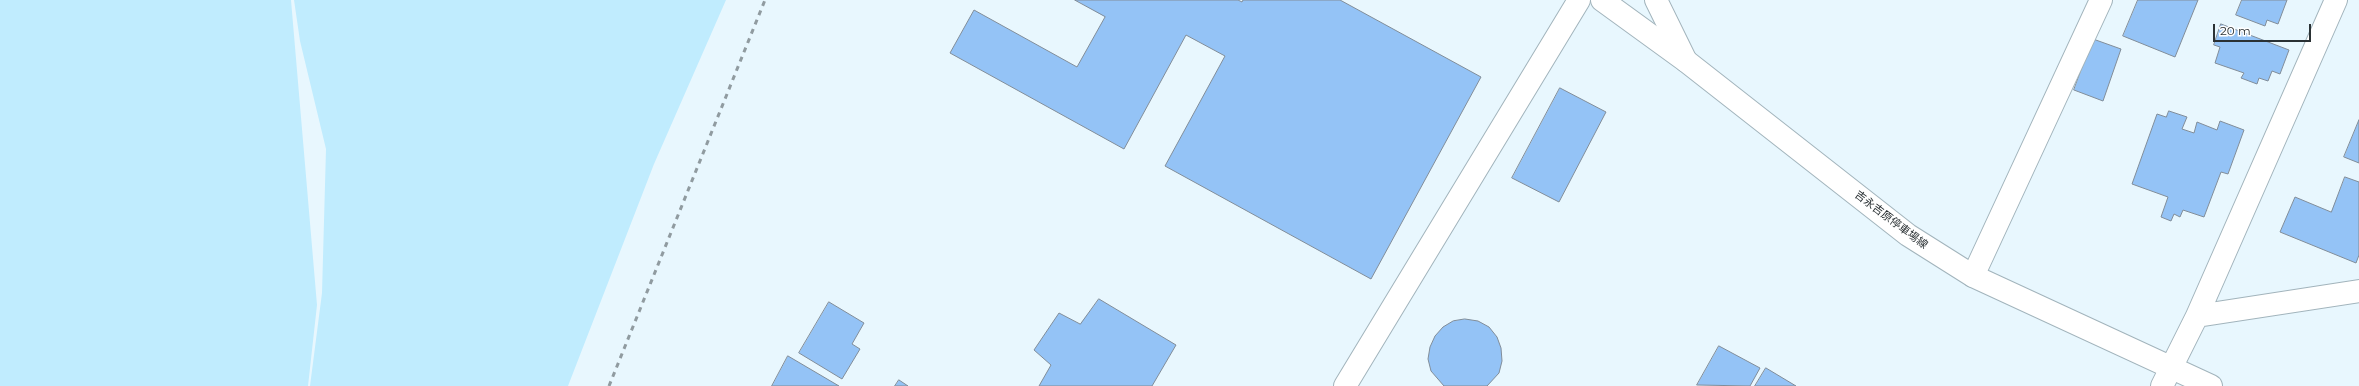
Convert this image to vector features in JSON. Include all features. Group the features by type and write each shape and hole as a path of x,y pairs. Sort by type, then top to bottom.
{"street":[{"path":"1345,386 1579,0"},
{"name":"吉永吉原停車場線","path":"1602,0 1686,61 1908,235 1973,276 2166,377 2212,386"},
{"path":"1656,0 1686,61"},
{"path":"1973,276 2101,0"},
{"path":"2166,377 2197,316 2336,0"},
{"path":"2197,316 2359,291"}],"shaded area":[{"path":"0,0 291,0 317,305 308,386 0,386"},
{"path":"294,0 726,0 654,164 568,386 310,386 322,293 326,149 300,41"}],"building":[{"path":"1075,0 1238,0 1242,2 1243,0 1340,0 1481,77 1371,279 1165,166 1225,56 1186,35 1124,149 950,53 974,10 1077,67 1105,17"},
{"path":"2138,0 2198,0 2175,57 2123,36"},
{"path":"2242,0 2287,0 2278,24 2267,20 2265,26 2236,15"},
{"path":"2221,24 2289,50 2280,74 2272,71 2268,81 2259,78 2257,84 2241,78 2244,73 2215,63 2220,47 2214,45"},
{"path":"2093,39 2121,49 2103,101 2074,90"},
{"path":"1560,88 1606,112 1559,202 1512,178"},
{"path":"2169,111 2187,117 2182,129 2194,133 2197,122 2217,130 2220,121 2244,130 2228,174 2221,172 2204,217 2183,210 2180,217 2174,214 2171,221 2161,217 2168,197 2132,184 2157,114 2166,117"},
{"path":"2359,120 2359,163 2344,157"},
{"path":"2345,177 2359,182 2359,255 2356,263 2280,232 2295,197 2331,212"},
{"path":"1099,299 1176,345 1152,386 1039,386 1051,365 1034,350 1059,313 1080,324"},
{"path":"829,302 864,323 852,344 860,349 842,379 799,353"},
{"path":"1465,319 1478,321 1489,327 1497,337 1501,348 1502,361 1499,373 1487,386 1444,386 1431,371 1428,359 1430,347 1435,336 1443,327 1453,321"},
{"path":"1719,346 1760,368 1750,386 1697,385"},
{"path":"788,356 839,386 772,386"},
{"path":"1766,368 1796,386 1755,386"},
{"path":"899,380 908,386 895,386"}],"railway":[{"path":"609,386 765,0"}]}
